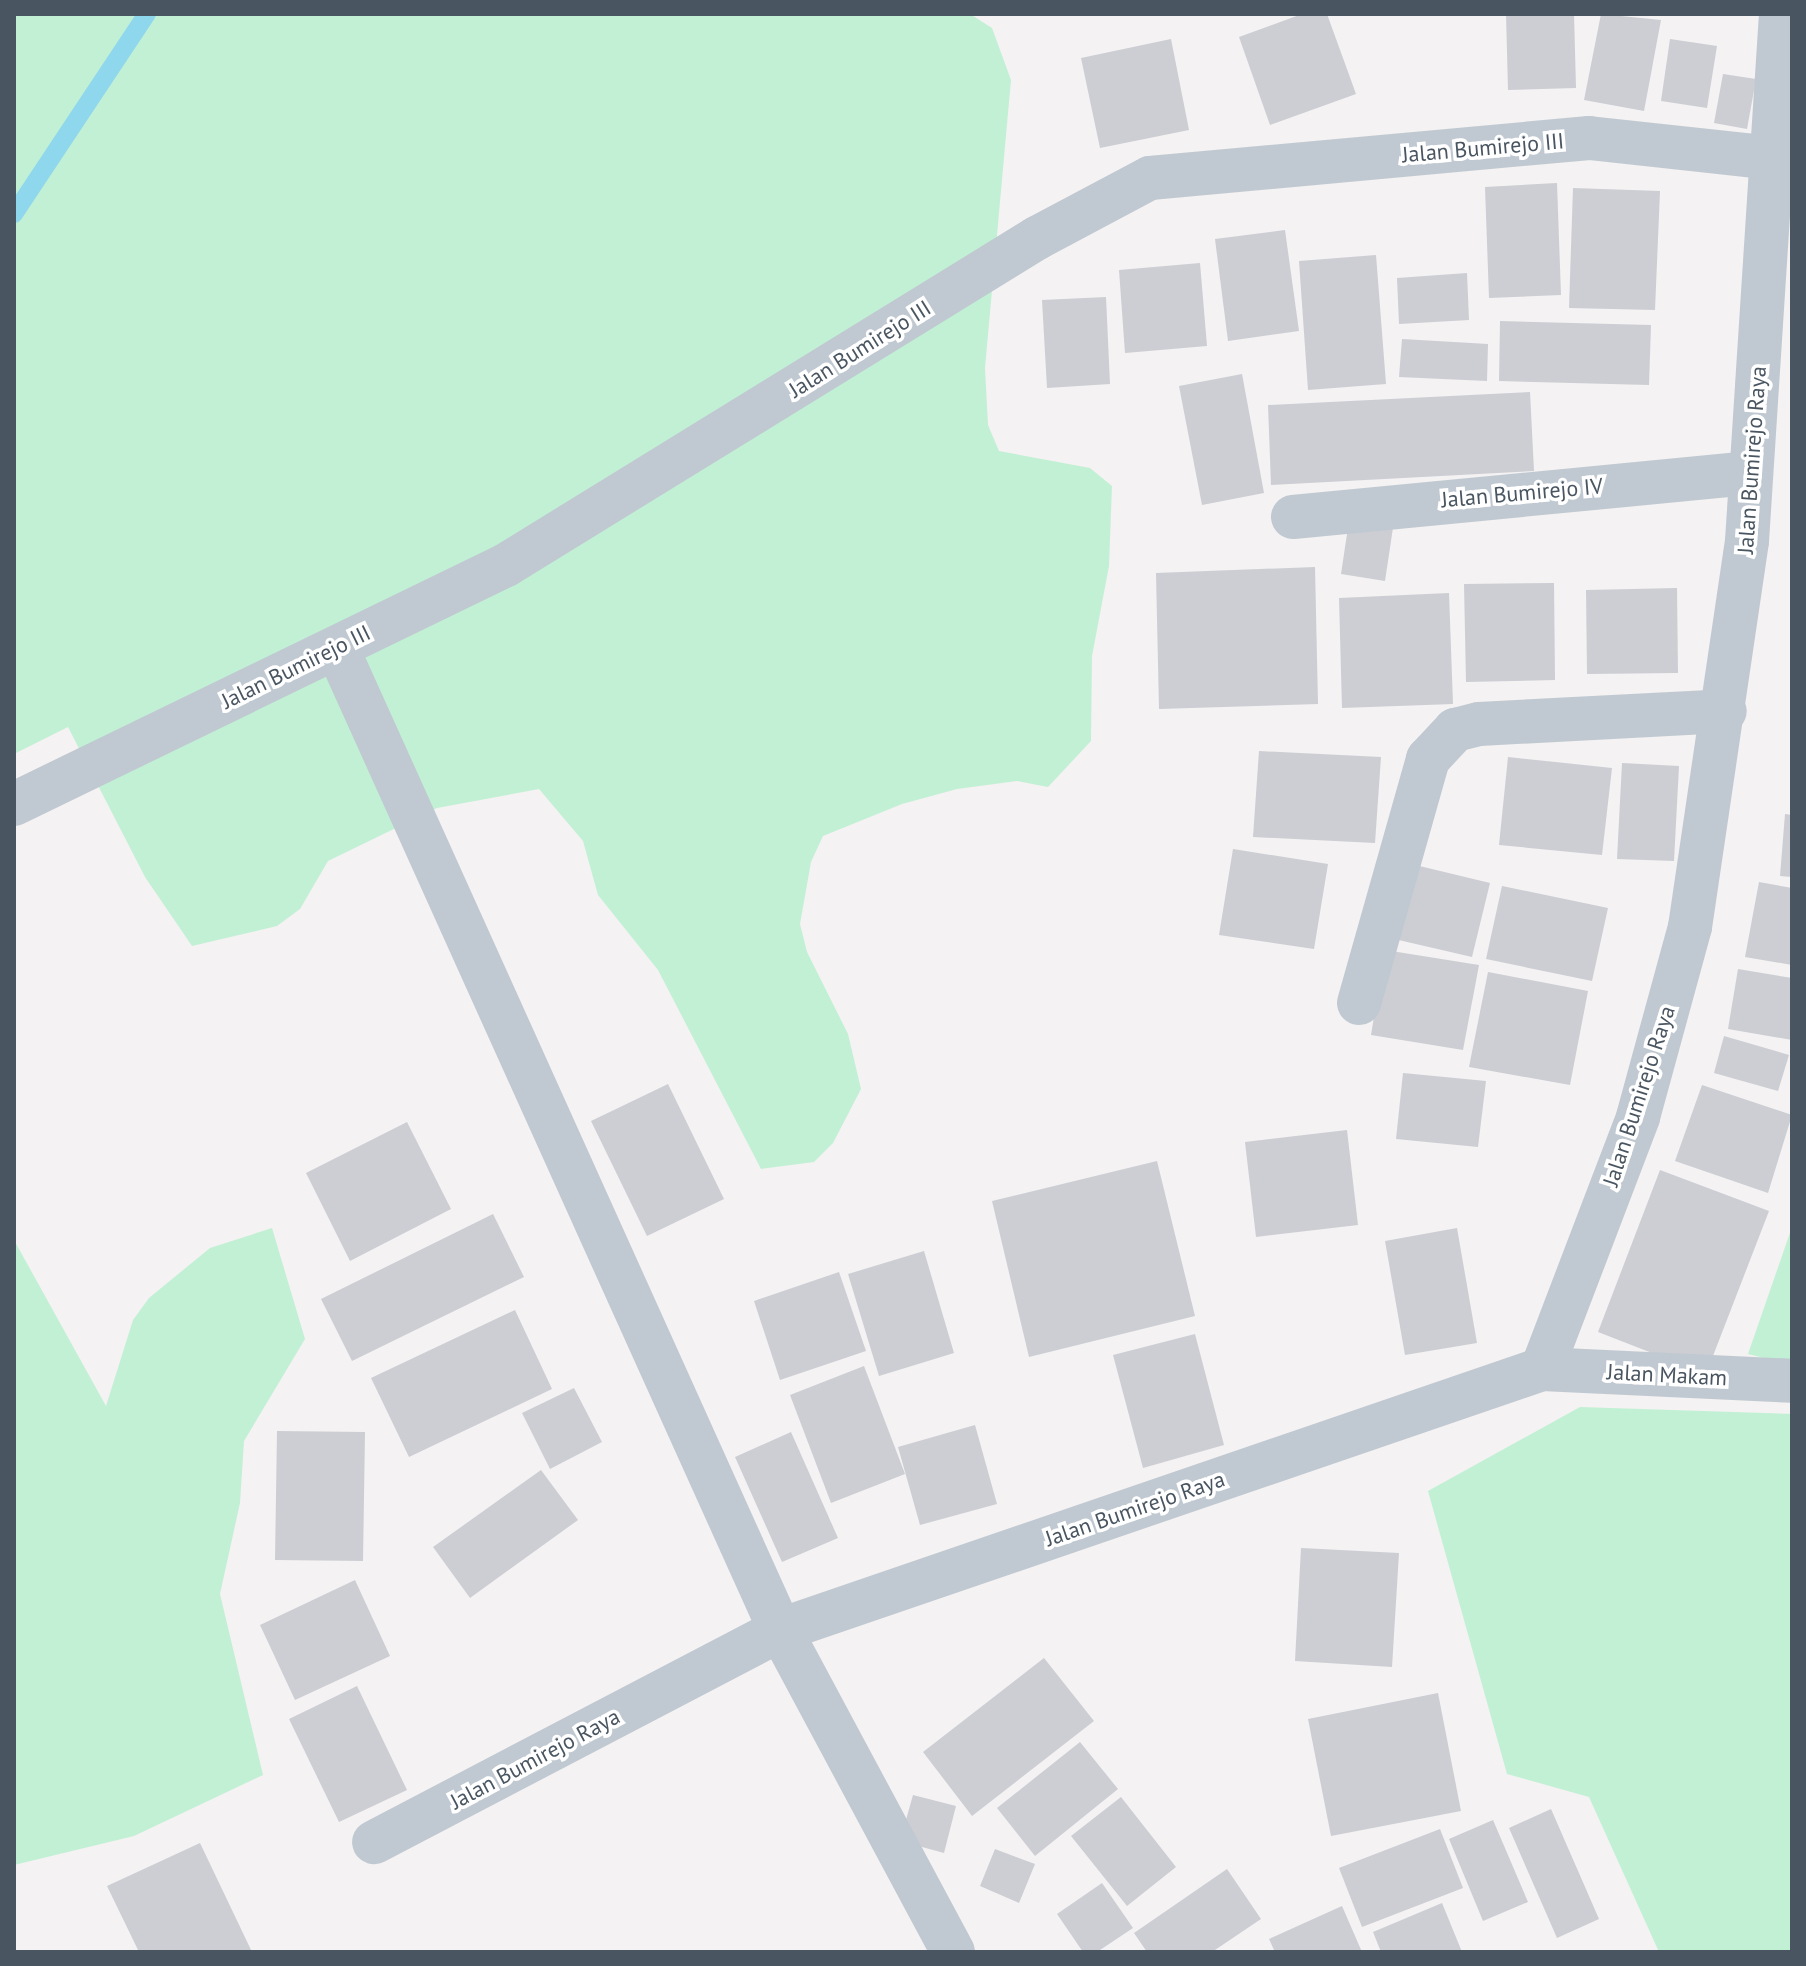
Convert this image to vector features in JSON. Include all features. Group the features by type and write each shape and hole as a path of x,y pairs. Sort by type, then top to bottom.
{"street":[{"name":"Jalan Bumirejo Raya","path":"374,1842 780,1630 1542,1369 1642,1102 1690,927 1725,711 1751,473 1777,313 1772,158 1781,14"},
{"name":"Jalan Bumirejo III","path":"14,804 506,565 644,484 1037,238 1150,178 1589,138 1772,158"},
{"name":"Jalan Bumirejo IV","path":"1293,517 1751,473"},
{"path":"337,648 780,1630 953,1952"},
{"path":"1359,1003 1428,759 1455,730 1479,724 1725,711"},
{"name":"Jalan Makam","path":"1542,1369 1792,1381"}],"green space":[{"path":"14,14 970,14 992,28 1011,80 985,368 988,425 999,451 1090,468 1112,486 1109,566 1092,656 1091,741 1048,787 1017,781 957,789 902,804 823,836 811,862 800,924 807,952 848,1034 861,1089 833,1143 814,1162 761,1169 658,970 598,895 583,841 539,789 437,808 328,861 300,909 277,926 192,946 145,877 68,727 14,754"},
{"path":"1792,1227 1792,1365 1748,1354"},
{"path":"272,1228 305,1339 244,1441 240,1503 220,1594 263,1775 134,1836 14,1865 14,1240 106,1406 133,1320 149,1298 210,1248"},
{"path":"1580,1407 1792,1414 1792,1952 1659,1952 1589,1797 1507,1774 1428,1491"}],"building":[{"path":"1302,14 1327,14 1356,94 1270,125 1239,37"},
{"path":"1506,14 1574,14 1576,88 1508,90"},
{"path":"1601,14 1661,20 1644,111 1584,100"},
{"path":"1171,39 1189,130 1100,148 1081,58"},
{"path":"1670,39 1717,46 1707,108 1661,101"},
{"path":"1723,74 1756,79 1747,129 1714,123"},
{"path":"1557,183 1561,295 1489,298 1485,187"},
{"path":"1573,188 1660,191 1655,310 1569,308"},
{"path":"1285,230 1299,331 1228,341 1215,239"},
{"path":"1376,255 1386,384 1308,390 1299,261"},
{"path":"1200,263 1207,346 1125,353 1119,270"},
{"path":"1467,273 1469,320 1399,324 1397,278"},
{"path":"1106,297 1110,384 1047,388 1042,300"},
{"path":"1500,321 1651,325 1649,385 1499,381"},
{"path":"1402,339 1488,344 1487,381 1399,377"},
{"path":"1242,374 1264,493 1202,505 1179,386"},
{"path":"1530,392 1534,471 1271,485 1268,405"},
{"path":"1350,514 1394,521 1385,581 1341,574"},
{"path":"1315,567 1318,704 1159,709 1156,573"},
{"path":"1554,583 1555,680 1466,682 1464,584"},
{"path":"1677,588 1678,673 1587,674 1586,590"},
{"path":"1449,593 1453,704 1342,708 1339,598"},
{"path":"1259,751 1381,757 1375,843 1253,837"},
{"path":"1508,757 1612,768 1602,855 1499,845"},
{"path":"1622,763 1679,766 1674,861 1617,859"},
{"path":"1785,814 1792,815 1792,877 1780,876"},
{"path":"1233,849 1328,864 1314,949 1219,935"},
{"path":"1407,863 1490,883 1472,957 1390,938"},
{"path":"1759,882 1792,888 1792,965 1745,957"},
{"path":"1502,886 1608,908 1592,981 1486,959"},
{"path":"1385,950 1479,965 1463,1050 1371,1035"},
{"path":"1738,969 1792,978 1792,1040 1728,1029"},
{"path":"1488,972 1588,991 1570,1085 1469,1067"},
{"path":"1724,1036 1789,1055 1778,1091 1714,1073"},
{"path":"1403,1073 1486,1081 1478,1147 1396,1139"},
{"path":"668,1084 724,1199 647,1236 591,1121"},
{"path":"1702,1085 1792,1115 1768,1193 1675,1161"},
{"path":"407,1122 451,1209 350,1261 306,1173"},
{"path":"1347,1130 1358,1225 1256,1237 1245,1142"},
{"path":"1157,1161 1195,1316 1029,1357 992,1201"},
{"path":"1660,1170 1769,1211 1706,1374 1598,1332"},
{"path":"493,1214 524,1277 352,1361 321,1299"},
{"path":"1457,1228 1477,1343 1405,1355 1385,1241"},
{"path":"924,1251 954,1353 879,1376 848,1274"},
{"path":"839,1272 866,1351 780,1380 754,1301"},
{"path":"515,1310 552,1389 409,1457 371,1378"},
{"path":"1195,1334 1224,1445 1143,1468 1113,1355"},
{"path":"864,1366 905,1474 831,1503 790,1395"},
{"path":"574,1388 602,1442 550,1469 522,1413"},
{"path":"975,1425 997,1504 920,1525 898,1447"},
{"path":"277,1431 365,1432 363,1561 275,1560"},
{"path":"791,1432 838,1538 782,1562 735,1457"},
{"path":"541,1470 578,1520 470,1598 433,1547"},
{"path":"1301,1548 1399,1553 1392,1667 1295,1661"},
{"path":"355,1580 390,1656 295,1700 260,1625"},
{"path":"1044,1658 1094,1721 972,1816 923,1752"},
{"path":"357,1686 407,1790 339,1822 289,1719"},
{"path":"1438,1693 1461,1811 1331,1836 1308,1719"},
{"path":"1080,1742 1118,1789 1035,1856 997,1808"},
{"path":"913,1795 956,1806 944,1853 900,1841"},
{"path":"1121,1797 1176,1867 1127,1906 1071,1836"},
{"path":"1551,1809 1599,1919 1557,1938 1509,1828"},
{"path":"1493,1820 1528,1902 1483,1921 1449,1839"},
{"path":"1440,1829 1463,1888 1362,1927 1339,1868"},
{"path":"200,1843 252,1952 139,1952 107,1886"},
{"path":"995,1849 1035,1864 1019,1903 980,1886"},
{"path":"1227,1869 1261,1919 1212,1952 1147,1952 1134,1933"},
{"path":"1102,1883 1133,1928 1097,1952 1083,1952 1057,1914"},
{"path":"1442,1903 1462,1952 1381,1952 1373,1932"},
{"path":"1342,1906 1362,1952 1275,1952 1269,1939"}],"waterway":[{"path":"14,214 147,14"}]}
